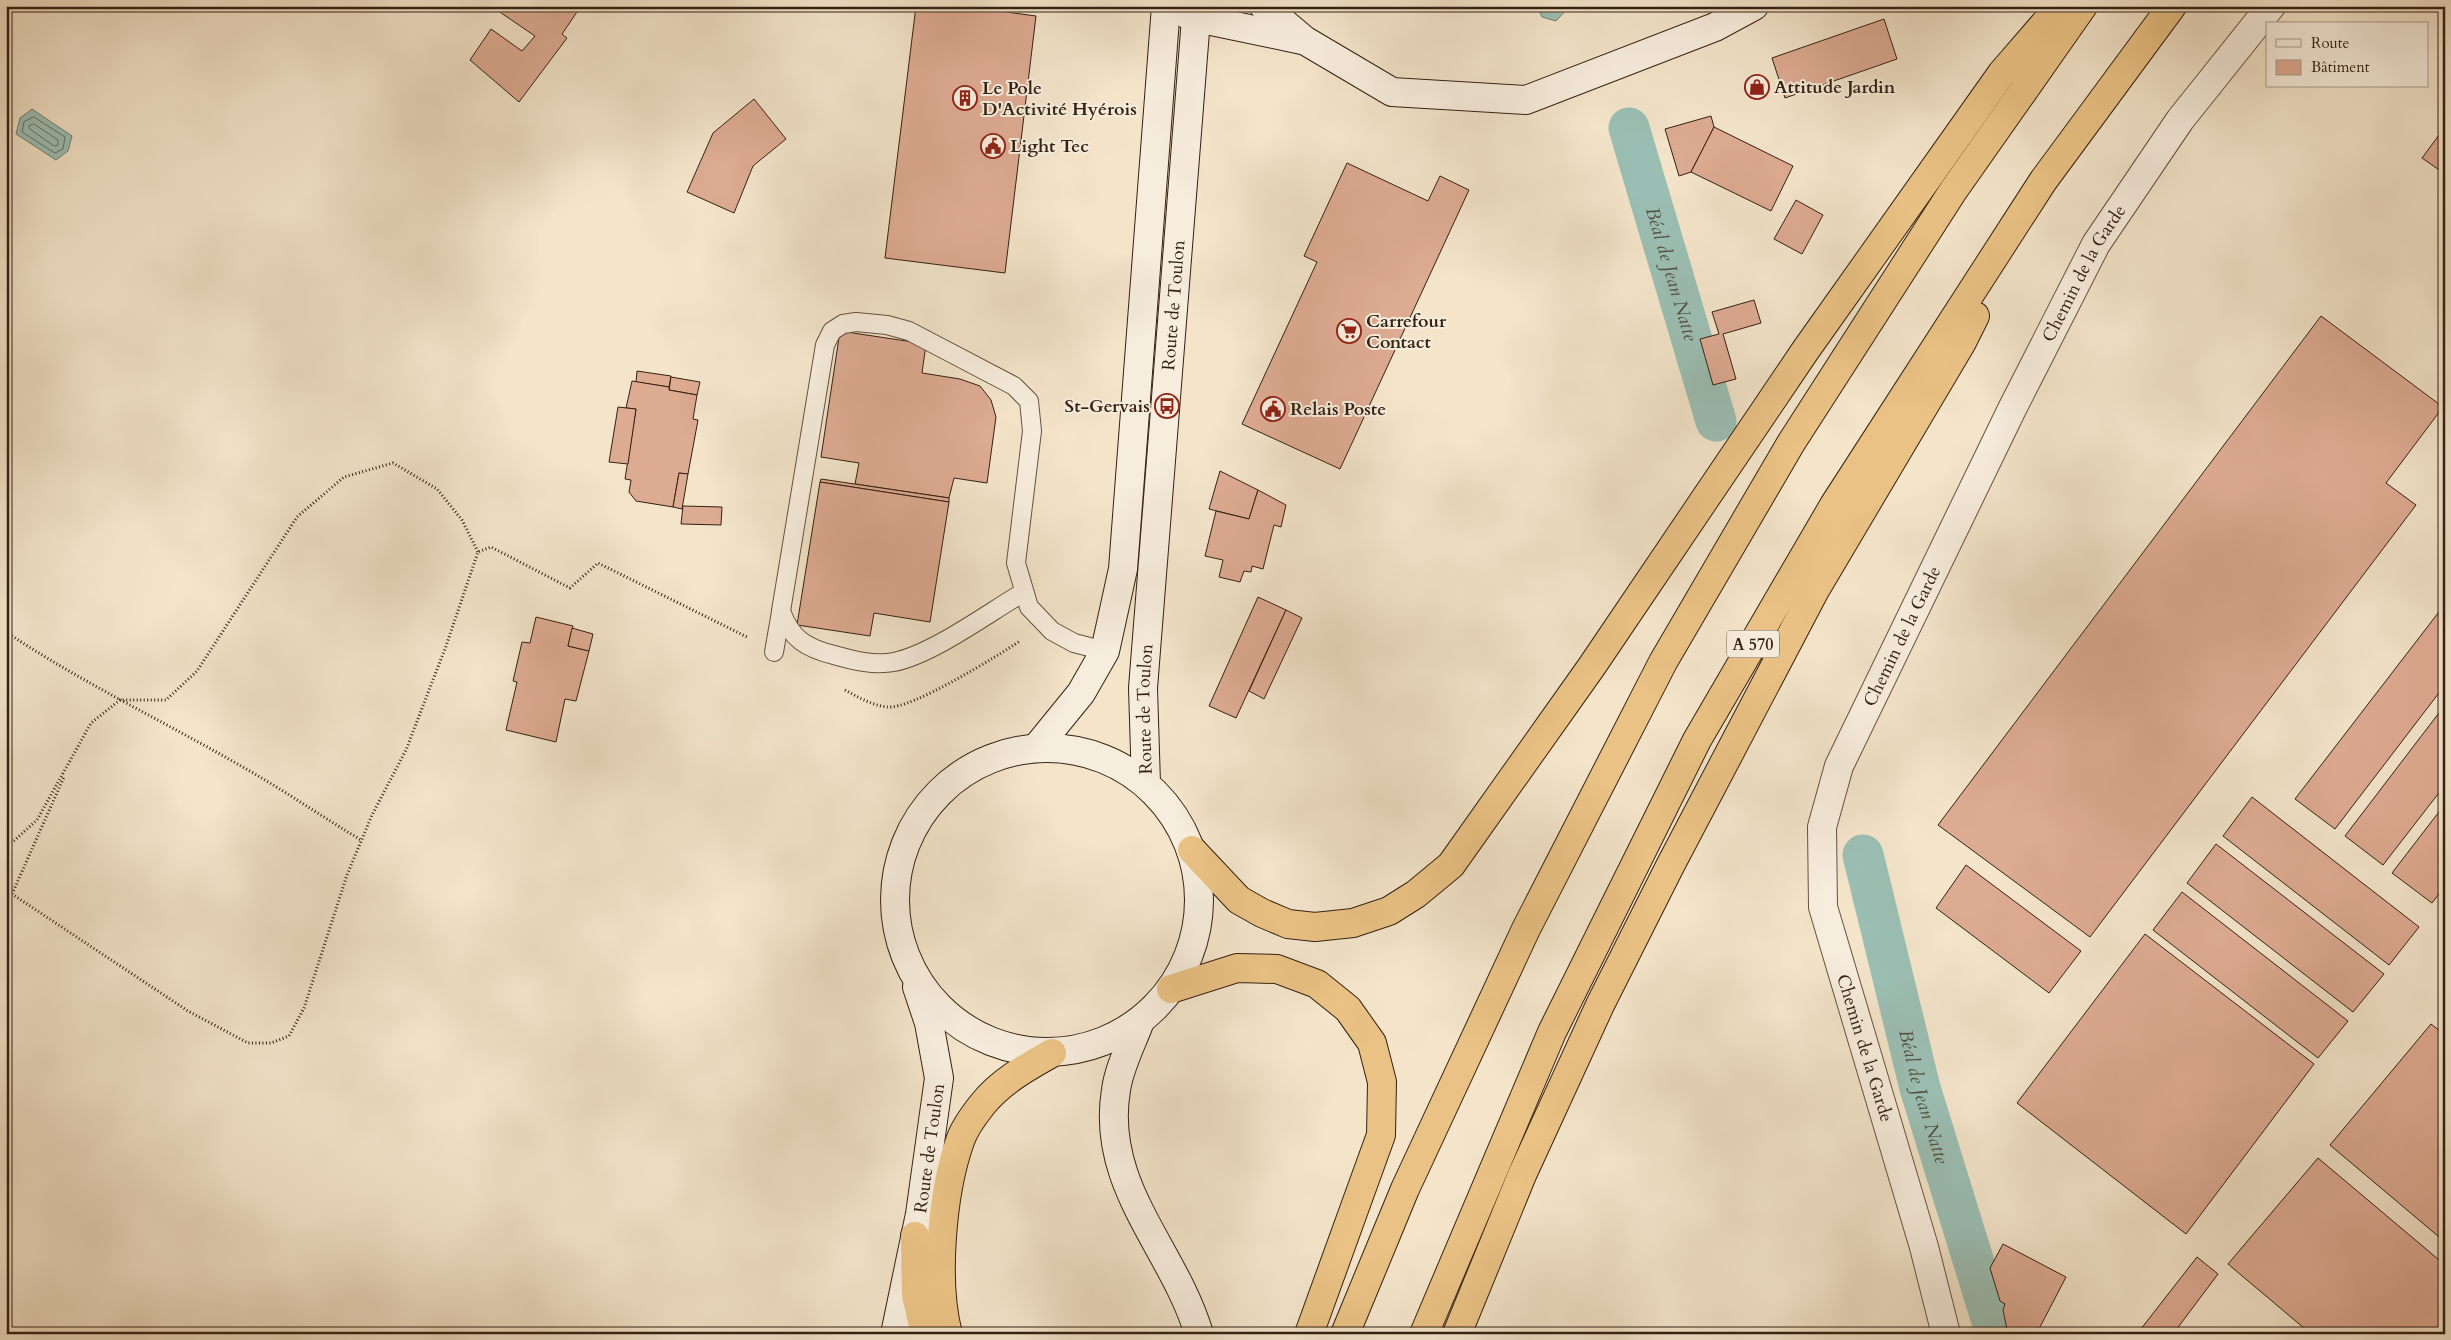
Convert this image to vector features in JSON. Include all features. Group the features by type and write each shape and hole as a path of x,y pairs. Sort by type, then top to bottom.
{"highway":[{"path":"1192,850 1239,900 1262,913 1288,924 1315,927 1353,923 1389,910 1416,894 1451,865 1592,666 1805,351 2002,73 2060,6"},
{"path":"1345,1334 1405,1189 1526,929 1663,662 1802,426 1953,191 2083,6"},
{"name":"A 570","path":"1424,1334 1552,1032 1697,740 1834,505 2043,182 2172,6"},
{"path":"1457,1334 1522,1176 1592,1022 1670,866 1815,590 1962,342 2043,182"},
{"path":"1171,989 1237,968 1277,969 1317,984 1348,1009 1372,1042 1382,1082 1381,1135 1309,1334"},
{"path":"948,1334 942,1287 941,1250 946,1212 960,1140 982,1104 1015,1075 1052,1053"},
{"path":"915,1236 916,1295 925,1334"}],"main road":[{"path":"1264,6 1304,40 1392,92 1526,100 1715,27 1754,6"},
{"name":"Chemin de la Garde","path":"1946,1334 1924,1247 1823,907 1822,828 1839,766 2012,409 2096,244 2180,120 2270,6"},
{"path":"1180,10 1304,40"},
{"name":"Route de Toulon","path":"1146,784 1143,688 1180,10"},
{"name":"Route de Toulon","path":"1037,747 1081,694 1105,652 1123,569 1180,10"},
{"name":"Route de Toulon","path":"895,1334 915,1236 939,1078 928,1023 896,918 898,869 916,823 947,784 989,759 1037,747 1076,750 1114,762 1146,784 1174,814 1192,850 1200,898 1193,946 1171,989 1140,1022"},
{"path":"909,965 934,1002 968,1030 1008,1048 1052,1053 1098,1044 1140,1022"},
{"path":"1140,1022 1116,1088 1112,1119 1116,1150 1121,1171 1148,1229 1192,1312 1199,1334"}],"lane":[{"path":"774,652 825,345 832,331 843,324 856,322 887,325 909,331 1014,386 1029,402 1032,431 1016,563 1024,592 1029,608 1052,631 1074,643 1105,652"},
{"path":"782,612 787,628 800,642 818,651 861,662 892,663 922,653 1024,592"}],"path":[{"path":"6,848 37,820 91,723 120,700 166,700 197,671 297,517 344,476 393,463 437,489 462,520 478,552 446,646 406,750 361,840 347,875 304,1008 289,1036 271,1043 248,1044 188,1011 6,890"},
{"path":"478,552 491,547 570,588 598,562 708,616 774,652"},
{"path":"841,688 866,702 888,708 907,704 979,667 1046,625"},
{"path":"6,632 43,657 242,766 361,840"},
{"path":"12,894 71,760"}],"water":[{"path":"1537,6 1570,6 1556,21 1542,17"},
{"path":"32,109 72,136 68,151 56,160 16,134 20,118"}],"building":[{"path":"161,6 172,6 168,12"},
{"path":"491,6 581,6 562,34 567,38 519,102 470,60 491,29 522,51 535,36"},
{"name":"Le Pole D'Activité Hyérois","path":"916,6 961,6 1036,16 1005,273 885,258"},
{"path":"1884,19 1897,59 1785,98 1772,58"},
{"path":"754,99 786,139 753,166 734,213 687,192 713,133"},
{"path":"1711,116 1714,127 1691,172 1679,176 1665,129"},
{"path":"1714,127 1793,166 1771,211 1691,172"},
{"path":"2445,127 2445,174 2422,158"},
{"path":"1347,163 1428,201 1440,176 1469,190 1340,469 1242,424 1317,262 1304,256"},
{"path":"1796,200 1823,215 1802,254 1774,239"},
{"path":"1754,300 1761,323 1723,334 1736,379 1713,385 1700,339 1719,334 1712,312"},
{"path":"2321,316 2443,407 2386,483 2416,505 2090,937 1938,825"},
{"path":"840,331 926,344 922,373 960,379 980,386 991,400 996,417 987,483 954,478 949,498 855,484 859,463 821,457"},
{"path":"637,371 671,376 669,387 636,382"},
{"path":"671,377 700,382 697,395 669,390"},
{"path":"632,381 669,387 669,390 697,395 693,419 698,420 688,474 679,473 673,507 636,501 629,492 631,480 625,479 636,409 626,408"},
{"path":"618,407 636,409 628,464 609,462"},
{"path":"1220,471 1258,490 1249,519 1209,509"},
{"path":"679,473 688,474 682,509 673,507"},
{"path":"821,479 949,498 949,502 820,482"},
{"path":"820,482 949,502 930,622 874,613 870,636 797,625"},
{"path":"1258,490 1286,505 1281,527 1274,525 1263,569 1252,566 1251,572 1244,571 1240,582 1219,577 1223,560 1205,556 1216,511 1249,519"},
{"path":"683,506 722,507 721,525 681,524"},
{"path":"1258,597 1286,610 1236,718 1209,706"},
{"path":"2445,604 2445,685 2335,829 2295,799"},
{"path":"1286,610 1302,618 1264,699 1249,691"},
{"path":"536,617 573,626 568,646 589,651 576,701 565,699 556,742 506,730 517,682 513,681 522,642 530,643"},
{"path":"572,628 593,634 589,651 568,646"},
{"path":"2445,705 2445,785 2383,865 2345,836"},
{"path":"2252,797 2419,927 2389,965 2223,836"},
{"path":"2445,804 2445,886 2432,903 2392,873"},
{"path":"2216,844 2384,974 2353,1012 2187,883"},
{"path":"1966,865 2081,951 2049,993 1936,908"},
{"path":"2182,892 2348,1021 2318,1058 2153,930"},
{"path":"2145,934 2314,1064 2186,1234 2017,1103"},
{"path":"2431,1024 2445,1035 2445,1242 2330,1145"},
{"path":"2318,1158 2445,1265 2445,1334 2311,1334 2228,1264"},
{"path":"2003,1244 2066,1277 2039,1329 2037,1328 2039,1334 2008,1334 2003,1310 2005,1304 2000,1301 1990,1268"},
{"path":"2197,1257 2218,1274 2173,1334 2137,1334"}],"waterway":[{"name":"Béal de Jean Natte","path":"1629,128 1716,421"},
{"name":"Béal de Jean Natte","path":"1863,855 1920,1088 1996,1334"}],"place":[{"name":"Attitude Jardin","path":"1757,87"},
{"name":"Le Pole D'Activité Hyérois","path":"965,98"},
{"name":"Light Tec","path":"993,146"},
{"name":"Carrefour Contact","path":"1349,331"},
{"name":"St-Gervais","path":"1167,406"},
{"name":"Relais Poste","path":"1273,409"}]}
